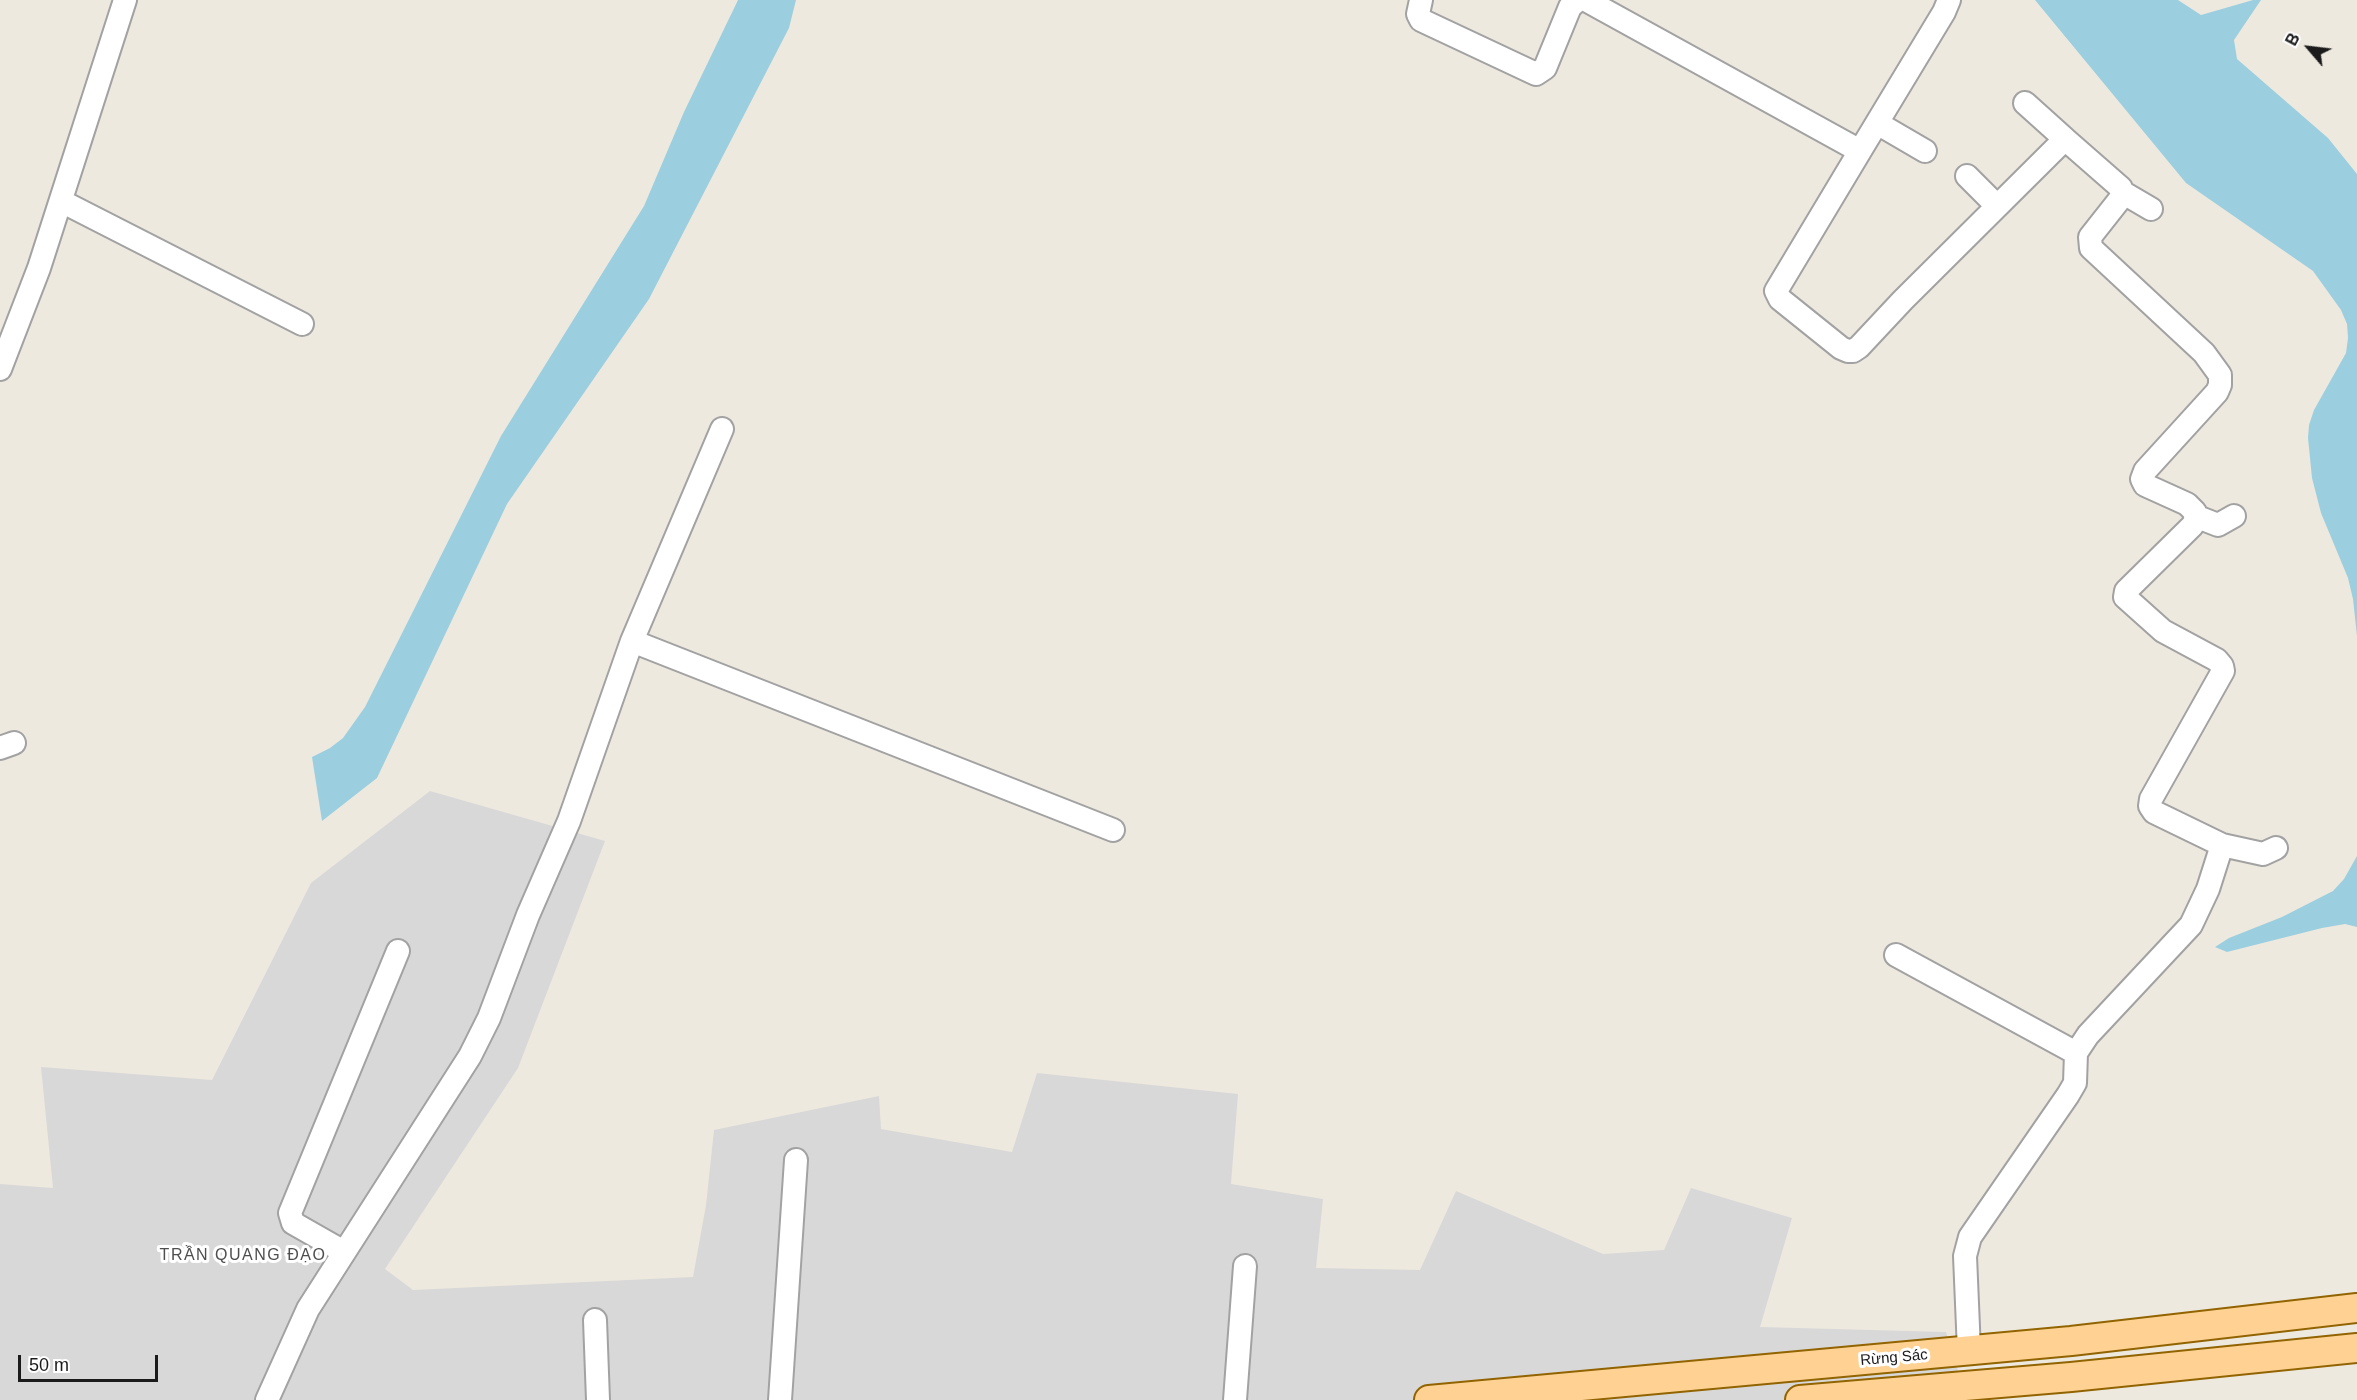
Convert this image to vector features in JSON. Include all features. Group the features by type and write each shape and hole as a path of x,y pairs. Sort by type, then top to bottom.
{"main road":[{"name":"Rừng Sác","path":"1429,1400 2071,1341 2357,1308"},
{"path":"1800,1400 2071,1377 2357,1348"}],"street":[{"path":"0,369 39,268 125,0"},
{"path":"1421,0 1418,14 1421,20 1536,74 1545,68 1570,7 1578,0"},
{"path":"1586,0 1860,151"},
{"path":"1949,0 1944,12 1776,291 1780,299 1841,348 1853,351 2066,138"},
{"path":"2025,103 2121,188 2122,192 2151,209"},
{"path":"1877,123 1925,151"},
{"path":"1967,176 1997,206"},
{"path":"2122,192 2120,199 2090,237 2091,248 2204,353 2220,375 2217,392 2145,471 2142,479 2145,485 2187,504 2195,512 2195,516 2192,526 2126,591 2124,597 2163,631 2217,660 2223,671 2151,799 2150,806 2154,812 2222,844 2263,854 2276,848"},
{"path":"61,201 302,324"},
{"path":"267,1400 308,1309 470,1056 489,1018 528,915 569,821 632,641 722,429"},
{"path":"2195,516 2212,525 2218,525 2234,516"},
{"path":"632,641 1113,830"},
{"path":"1969,1351 1965,1249 1970,1237 2068,1095 2075,1083 2076,1053 2088,1035 2134,983 2191,925 2198,914 2222,844"},
{"path":"344,1252 293,1223 290,1213 398,951"},
{"path":"1896,955 2076,1053"},
{"path":"780,1400 796,1160"},
{"path":"1235,1400 1245,1266"},
{"path":"595,1320 598,1400"}],"shaded area":[{"path":"430,791 605,841 518,1068 385,1269 413,1290 693,1277 706,1205 714,1130 879,1096 881,1129 1012,1152 1037,1073 1238,1094 1231,1184 1323,1199 1316,1268 1420,1270 1456,1191 1603,1254 1664,1250 1691,1188 1792,1218 1760,1327 1946,1332 1967,1400 0,1400 0,1184 53,1188 41,1067 212,1080 311,883"}],"water":[{"path":"738,0 796,0 789,28 649,299 507,504 377,778 322,821 312,757 343,738 365,707 501,436 644,206 684,112"},
{"path":"2035,0 2178,0 2201,15 2253,0 2261,0 2234,40 2237,59 2328,138 2357,174 2357,636 2348,578 2321,513 2312,478 2308,438 2314,410 2346,353 2347,324 2341,310 2313,271 2186,183"},
{"path":"2357,856 2357,927 2345,924 2322,928 2227,952 2215,947 2229,938 2282,917 2333,891 2344,879"}],"district":[{"name":"TRẦN QUANG ĐẠO","path":"243,1256"}]}
